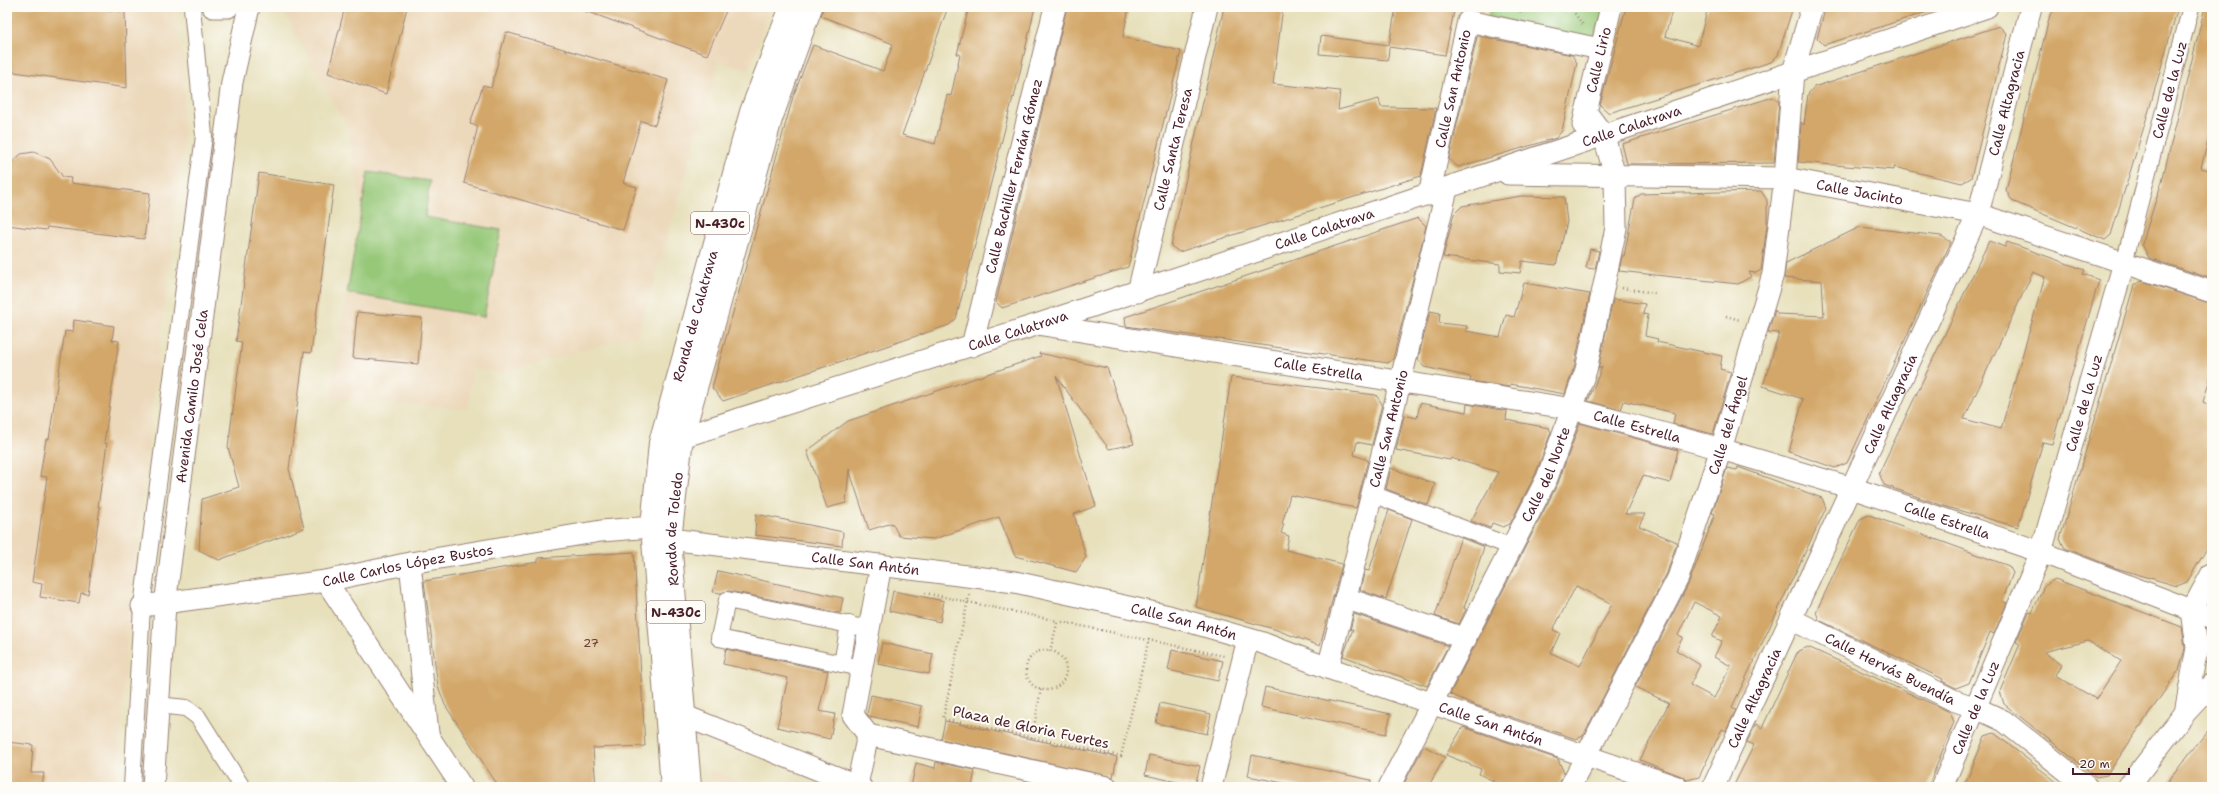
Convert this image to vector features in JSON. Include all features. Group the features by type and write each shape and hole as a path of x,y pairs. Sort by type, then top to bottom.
{"highway":[{"name":"Ronda de Calatrava","path":"660,443 751,112 791,7"},
{"name":"Ronda de Calatrava","path":"682,438 771,119 811,7"},
{"name":"Ronda de Toledo","path":"682,438 670,539 690,787"},
{"name":"Ronda de Toledo","path":"660,443 652,527 672,787"}],"street":[{"name":"Avenida Camilo José Cela","path":"132,787 142,606 204,136 192,7"},
{"path":"213,7 228,7"},
{"name":"Avenida Camilo José Cela","path":"152,787 165,605 232,82 249,7"},
{"name":"Calle Bachiller Fernán Gómez","path":"972,346 1055,7"},
{"name":"Calle Santa Teresa","path":"1138,292 1206,7"},
{"name":"Calle Lirio","path":"1579,144 1611,7"},
{"name":"Calle del Ángel","path":"1570,787 1678,578 1721,449 1773,274 1785,178 1793,72 1812,7"},
{"name":"Calle Calatrava","path":"660,443 682,438 1138,292 1987,7"},
{"name":"Calle Altagracia","path":"1713,787 1978,214 2031,7"},
{"name":"Calle de la Luz","path":"1942,787 2041,552 2124,263 2191,7"},
{"name":"Calle San Antonio","path":"1328,668 1400,383 1438,192 1468,21 1600,49"},
{"name":"Calle Lirio","path":"1586,112 1604,136"},
{"name":"Calle del Norte","path":"1389,787 1547,478 1586,370 1616,228 1615,176 1604,136"},
{"name":"Calle Jacinto","path":"1494,173 1785,178 1978,214 2212,292"},
{"name":"Calle Estrella","path":"1039,324 1400,383 1573,409 1721,449 1852,488 2041,552 2212,618"},
{"path":"1372,494 1512,547"},
{"name":"Calle Carlos López Bustos","path":"142,606 165,605 326,581 410,563 601,531 652,527"},
{"path":"652,527 670,539"},
{"name":"Calle San Antón","path":"670,539 1015,582 1169,616 1248,639 1432,704 1677,787"},
{"path":"410,563 428,737"},
{"path":"881,565 859,627 852,666 853,715 868,735 1107,787"},
{"path":"2185,713 2198,648 2192,610 2212,573"},
{"path":"326,581 462,787"},
{"path":"1345,598 1466,639"},
{"path":"852,666 718,638 726,600 859,627"},
{"name":"Calle Hervás Buendía","path":"1791,620 1953,700 1976,708 2004,721 2087,787"},
{"path":"1211,787 1248,639"},
{"path":"2128,787 2185,713 2212,684"},
{"path":"157,705 186,708 198,717 242,787"},
{"path":"685,716 859,786 868,735"}],"path":[{"path":"1570,7 1584,26"},
{"path":"1604,286 1655,293"},
{"name":"Plaza de Gloria Fuertes","path":"968,601 1149,639 1121,756 943,719 968,601"},
{"path":"1050,651 1058,620"},
{"path":"1149,639 1243,660"},
{"path":"1050,651 1060,657 1065,671 1059,685 1052,689 1041,689 1031,683 1026,669 1032,655 1039,652 1050,651"},
{"path":"1032,738 1041,689"}],"shaded area":[{"path":"7,7 170,7 183,55 184,140 130,601 117,787 7,787"},
{"path":"281,7 771,7 749,70 719,61 638,335 503,373 473,369 468,409 330,399 361,210 349,132"},
{"path":"710,770 752,787 711,787"}],"green space":[{"path":"1491,7 1605,7 1595,36 1591,39 1488,19"},
{"path":"2211,147 2212,148 2212,170 2206,168"},
{"path":"368,172 430,181 425,217 501,230 484,317 347,293"}],"building":[{"path":"7,7 86,7 125,12 127,88 7,71"},
{"path":"345,7 407,7 386,94 328,73"},
{"path":"581,7 715,7 726,11 707,55 580,9"},
{"path":"823,7 948,7 902,135 935,144 947,95 951,96 960,54 957,54 969,7 1035,7 1014,98 1013,97 956,319 949,325 723,401 712,388 793,97 813,45 883,71 893,44 821,16"},
{"path":"1067,7 1129,7 1123,37 1181,51 1128,267 1002,308 996,302"},
{"path":"1224,7 1283,7 1273,84 1340,91 1338,110 1379,99 1381,107 1436,108 1421,176 1179,252 1171,246"},
{"path":"1396,7 1455,7 1445,55 1389,47 1388,60 1319,54 1321,36 1389,45"},
{"path":"1626,7 1673,7 1665,36 1698,46 1708,7 1793,7 1778,55 1771,62 1609,113 1600,105"},
{"path":"1826,7 1933,7 1933,10 1824,45 1817,38"},
{"path":"2058,7 2178,7 2149,110 2111,235 2105,240 2012,201 2006,190 2050,15"},
{"path":"2205,7 2212,7 2212,125 2201,168 2212,171 2212,279 2149,258 2142,244 2162,181"},
{"path":"1999,26 2007,34 1971,178 1962,183 1894,167 1894,170 1798,162 1801,122 1804,125 1808,94 1814,87"},
{"path":"506,32 668,80 655,125 641,121 623,183 637,187 623,230 464,183 478,126 470,124 483,85 491,88"},
{"path":"1479,36 1572,55 1577,63 1562,131 1556,138 1458,167 1449,159 1477,37"},
{"path":"1773,97 1779,102 1774,163 1627,164 1622,144"},
{"path":"34,152 50,159 63,177 71,178 70,183 150,193 144,239 47,227 46,230 7,225 7,167 21,154"},
{"path":"259,173 334,185 311,353 304,352 289,469 304,528 219,560 199,550 202,499 239,487 228,447 242,342 236,341"},
{"path":"1761,191 1767,200 1767,225 1761,270 1756,273 1749,272 1752,276 1738,284 1619,271 1622,256 1624,256 1635,199 1641,194"},
{"path":"1521,196 1564,197 1567,222 1556,265 1522,261 1520,273 1500,271 1500,264 1443,257 1454,214 1462,206"},
{"path":"1418,218 1426,226 1393,359 1388,363 1126,326 1125,317"},
{"path":"1860,227 1941,236 1951,242 1847,463 1835,468 1789,452 1803,399 1763,386 1779,333 1768,332 1775,310 1778,314 1824,316 1822,281 1784,278 1786,263"},
{"path":"1989,241 2005,247 2007,242 2085,270 2083,274 2099,280 2052,444 2043,442 2018,527 1947,507 1884,485 1879,473","holes":["2033,272 2045,277 2001,429 1964,419"]},
{"path":"1590,249 1599,251 1595,269 1586,268"},
{"path":"2142,281 2212,304 2212,372 2203,402 2212,406 2212,540 2187,582 2177,586 2116,568 2065,548 2060,539 2134,285"},
{"path":"1524,283 1590,294 1574,367 1565,394 1510,384 1510,387 1470,381 1471,377 1424,367 1418,359 1430,311 1440,313 1439,323 1467,326 1466,331 1500,337 1506,315 1514,317"},
{"path":"1613,299 1645,304 1643,314 1648,315 1645,336 1658,339 1657,342 1722,356 1720,369 1731,372 1713,434 1673,424 1675,413 1624,401 1621,410 1588,401 1602,367 1598,369"},
{"path":"357,312 422,318 418,364 353,358"},
{"path":"74,320 114,326 112,340 119,341 104,443 107,443 88,594 81,593 79,603 40,597 42,584 32,582 47,477 40,476 46,439 49,439 65,331 73,332"},
{"path":"1039,353 1107,368 1134,444 1109,449 1056,376 1096,506 1074,514 1086,557 1076,572 1015,556 999,517 934,539 899,536 892,523 869,530 849,469 846,503 827,508 807,451 848,421 1041,356"},
{"path":"1231,377 1376,395 1382,404 1372,445 1357,442 1354,455 1368,460 1356,508 1290,495 1282,524 1284,524 1281,533 1289,536 1286,550 1342,564 1320,646 1274,629 1196,607"},
{"path":"1420,403 1466,412 1467,404 1507,411 1506,420 1549,428 1551,432 1536,473 1510,524 1503,527 1492,523 1490,528 1471,521 1498,472 1451,458 1450,460 1396,450 1404,415 1417,418"},
{"path":"1580,423 1678,450 1670,483 1643,476 1625,514 1645,514 1639,526 1677,542 1667,573 1583,736 1576,739 1475,705 1450,694 1558,483","holes":["1576,586 1612,604 1580,666 1551,653 1560,633 1553,630"]},
{"path":"1738,467 1822,498 1826,508 1732,707 1736,710 1726,731 1722,729 1699,777 1687,780 1681,776 1640,760 1669,703 1635,687 1689,583 1715,514 1712,513 1727,468 1737,470","holes":["1694,602 1722,616 1712,637 1722,641 1714,657 1731,666 1714,698 1690,685 1700,665 1676,650 1683,637 1678,635"]},
{"path":"1391,468 1435,484 1428,505 1386,489"},
{"path":"1389,510 1412,519 1386,599 1360,590 1365,570 1369,571"},
{"path":"756,514 843,532 842,546 755,535"},
{"path":"1869,515 2009,566 2013,573 2002,601 2007,603 1994,634 1990,632 1969,683 1956,688 1942,681 1943,679 1819,620 1816,612 1860,519"},
{"path":"1462,538 1484,547 1464,608 1466,609 1459,624 1435,616 1460,540"},
{"path":"634,552 645,746 593,748 596,787 499,787 445,705 438,686 424,581 538,562 538,558"},
{"path":"718,571 843,598 840,613 729,591 721,593 713,592"},
{"path":"2055,579 2182,627 2185,648 2179,670 2107,775 2096,777 2004,704 2000,691 2020,644 2016,642 2029,612 2032,613 2044,586","holes":["2088,641 2121,661 2096,699 2055,675 2061,665 2044,652"]},
{"path":"893,591 944,601 940,622 889,611"},
{"path":"1354,614 1448,646 1427,686 1343,656 1353,629 1350,630"},
{"path":"882,643 933,654 929,674 878,664"},
{"path":"1808,647 1950,712 1954,722 1928,787 1733,787 1754,745 1747,742 1756,724 1762,728 1798,651"},
{"path":"726,649 828,671 819,711 835,714 830,739 777,727 788,678 723,664"},
{"path":"1172,650 1223,661 1218,681 1168,670"},
{"path":"1265,687 1391,714 1386,734 1261,707"},
{"path":"871,695 922,706 918,727 869,716 867,714"},
{"path":"1160,703 1211,714 1207,734 1156,723"},
{"path":"945,721 1117,757 1113,777 941,739"},
{"path":"2212,726 2212,787 2164,787 2192,750"},
{"path":"1463,727 1558,759 1564,773 1558,787 1506,787 1479,774 1481,769 1446,755"},
{"path":"1994,733 2063,787 1964,787 1985,736"},
{"path":"7,742 33,745 31,773 44,773 42,787 7,787"},
{"path":"1424,746 1445,757 1428,787 1402,787"},
{"path":"1149,755 1200,766 1195,786 1145,775"},
{"path":"1252,755 1371,780 1371,787 1303,787 1248,776"},
{"path":"936,762 975,770 972,787 911,787 916,763 935,768"}]}
